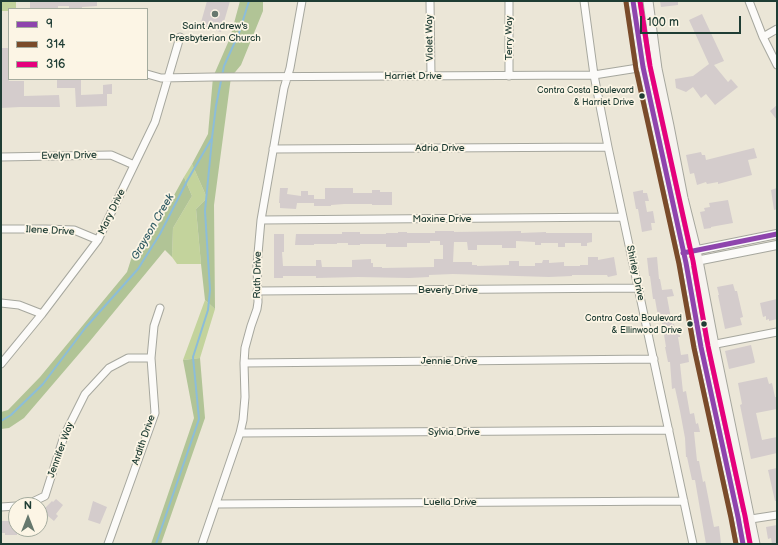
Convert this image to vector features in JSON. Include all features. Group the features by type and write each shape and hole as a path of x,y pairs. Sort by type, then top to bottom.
{"main road":[{"path":"633,1 643,67 686,263 701,347 743,544"},
{"path":"648,1 657,65 683,198 696,250 755,544"}],"street":[{"name":"Ruth Drive","path":"202,544 217,504 240,434 243,420 245,397 245,348 258,302 257,265 261,220 284,88 290,68 302,1"},
{"name":"Violet Way","path":"430,1 431,76"},
{"name":"Terry Way","path":"509,1 509,76"},
{"name":"Shirley Drive","path":"584,1 594,74 608,147 693,544"},
{"path":"749,1 763,37 777,65"},
{"path":"763,37 777,29"},
{"name":"Mary Drive","path":"1,364 42,314 98,240 156,122 180,37"},
{"name":"Harriet Drive","path":"148,74 161,78 509,76 594,74 657,65"},
{"name":"Adria Drive","path":"273,149 608,147"},
{"name":"Evelyn Drive","path":"1,157 111,156 134,165"},
{"name":"Maxine Drive","path":"261,220 623,217"},
{"name":"Ilene Drive","path":"1,229 74,230 98,240"},
{"path":"683,253 777,234"},
{"path":"686,263 777,244"},
{"name":"Beverly Drive","path":"257,291 638,288"},
{"path":"1,303 19,305 42,314"},
{"name":"Ardith Drive","path":"108,544 155,413 151,358 154,326 160,308"},
{"path":"701,347 777,332"},
{"name":"Jennifer Way","path":"43,497 45,496 64,436 85,394 110,368 128,358 151,358"},
{"name":"Jennie Drive","path":"244,363 654,359"},
{"name":"Sylvia Drive","path":"240,434 669,430"},
{"name":"Luella Drive","path":"217,504 684,501"},
{"path":"737,514 751,520 777,515"}],"green space":[{"path":"1,1 16,1 16,8 8,8 8,11 1,11"},
{"path":"240,1 263,1 263,11 241,65 231,77 214,205 215,309 205,300 196,209 207,198 192,164 208,134 213,77 230,38"},
{"path":"192,164 207,198 196,209 201,264 177,264 172,257 173,228 192,196 184,177"},
{"path":"184,177 192,196 173,228 172,257 165,250 24,418 9,428 1,429 1,412 8,410 40,377 127,272 134,250 154,232"},
{"path":"205,300 215,309 200,358 183,360"},
{"path":"200,358 205,418 161,544 151,544 194,418 183,360"}],"building":[{"path":"30,1 97,1 97,6 82,8 58,6 58,8 30,8"},
{"name":"Saint Andrew's Presbyterian Church","path":"207,1 230,1 221,32 200,26"},
{"path":"660,1 678,1 678,5 661,7"},
{"path":"702,14 724,61 714,65 728,82 731,79 738,87 715,105 706,94 701,98 693,87 686,92 676,88 675,79 693,76 709,64 689,20"},
{"path":"1,48 8,48 8,80 24,81 24,96 59,95 60,107 1,108"},
{"path":"57,80 81,80 81,95 103,94 103,85 112,84 112,94 107,94 107,106 76,107 75,88 57,88"},
{"path":"777,105 777,120 770,111"},
{"path":"754,148 757,158 748,160 752,175 718,184 718,182 707,184 706,182 697,185 694,173 690,174 686,155 701,152 702,155 705,155 706,160"},
{"path":"280,188 288,188 287,194 301,196 301,191 308,191 308,195 314,195 314,199 325,199 325,188 353,188 353,193 372,193 372,190 380,190 380,192 392,192 392,205 344,204 314,206 314,203 297,203 296,209 280,208"},
{"path":"777,188 777,209 774,210 771,190"},
{"path":"643,190 643,193 647,193 649,201 645,201 647,212 653,211 655,223 651,223 652,230 642,232 633,192"},
{"path":"728,200 733,223 704,229 700,212 705,211 704,208 710,207 709,203"},
{"path":"435,231 592,233 592,242 587,243 587,246 581,246 581,243 565,243 565,247 558,247 558,243 541,243 541,245 535,245 535,242 516,241 516,248 502,248 502,245 477,245 477,250 468,250 467,242 454,242 453,262 472,262 472,265 477,266 509,265 509,261 519,261 519,266 535,266 535,263 542,263 543,260 549,260 549,263 564,262 564,266 580,266 588,265 588,257 598,257 598,260 614,257 617,275 608,277 607,275 572,275 549,277 453,274 409,278 316,278 316,276 283,276 283,278 274,278 274,234 284,234 284,252 282,252 283,266 316,266 316,260 321,260 322,267 352,267 352,260 371,259 373,267 382,268 434,267 434,259 443,259 443,245 440,245 440,241 430,241 430,243 407,243 407,247 386,247 386,244 348,245 348,243 295,245 296,234 342,234 342,232 360,232 360,234 386,234 398,232 435,233"},
{"path":"657,257 659,279 662,290 672,289 674,296 667,297 672,324 674,324 675,331 679,330 680,337 678,337 681,355 688,354 689,362 680,364 683,392 686,391 690,414 694,413 696,424 698,423 700,432 694,432 697,461 699,461 703,482 705,481 714,527 719,526 721,543 706,544 695,480 692,480 686,457 685,438 675,388 672,389 670,362 668,362 665,347 662,322 659,322 649,276 647,258"},
{"path":"733,284 735,291 737,291 743,317 740,318 742,325 725,329 717,287"},
{"path":"777,299 777,319 769,321 769,319 766,320 766,316 763,317 760,303"},
{"path":"751,345 755,362 729,369 725,351"},
{"path":"767,377 769,384 772,383 775,397 777,397 777,409 756,413 762,440 777,437 777,453 751,459 740,405 742,404 738,383"},
{"path":"777,468 777,501 775,501 768,470"},
{"path":"56,499 63,505 56,514 58,516 54,521 48,516 48,505 52,501 53,502"},
{"path":"93,501 107,507 100,524 88,520"},
{"path":"2,521 8,521 8,535 1,533"},
{"path":"777,525 777,544 772,544 771,538 768,539 766,527"}],"waterway":[{"name":"Grayson Creek","path":"1,421 11,415 43,384 86,327 138,269 160,234 187,181 212,138 216,106 224,66 239,33 249,1"},
{"path":"156,544 199,419 193,357 208,310 210,290 205,211 212,139"}],"transit line":[{"name":"9","path":"633,1 643,67 686,263 701,347 743,544"},
{"name":"316","path":"640,1 650,66 693,261 708,346 750,543"},
{"name":"314","path":"626,2 636,69 679,264 694,348 736,544"},
{"name":"9","path":"683,253 777,234"}],"place":[{"name":"Saint Andrew's Presbyterian Church","path":"215,14"},
{"name":"Contra Costa Boulevard & Harriet Drive","path":"642,96"},
{"name":"Contra Costa Boulevard & Ellinwood Drive","path":"690,324"}]}
